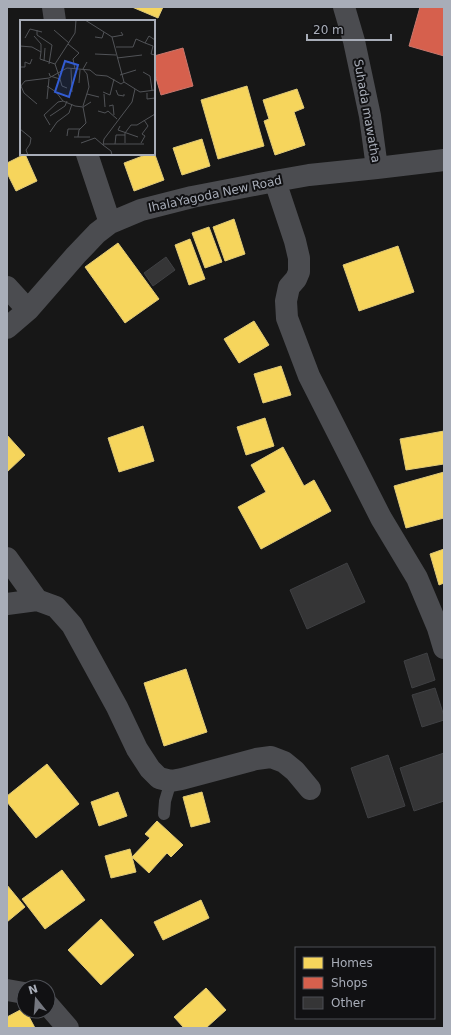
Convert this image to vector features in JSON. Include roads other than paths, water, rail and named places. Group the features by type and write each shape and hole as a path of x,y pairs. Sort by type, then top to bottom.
{"street":[{"path":"53,7 55,20"},
{"name":"Suhada mawatha","path":"344,7 354,41 370,116 377,168"},
{"path":"87,155 110,223"},
{"name":"IhalaYagoda New Road","path":"7,328 28,310 76,254 97,233 110,223 141,210 184,199 275,180 444,160"},
{"path":"275,180 292,228 299,258 299,272 296,279 289,287 286,301 287,318 309,376 381,518 417,578 438,628 444,648"},
{"path":"7,287 28,310"},
{"path":"7,558 38,600"},
{"path":"7,604 38,600 56,607 72,625 117,707 137,749 150,769 159,778 171,781 182,779 256,759 271,757 284,762 295,771 310,789"},
{"path":"56,1014 68,1028"}],"lane":[{"path":"164,814 165,801 171,781"}]}
